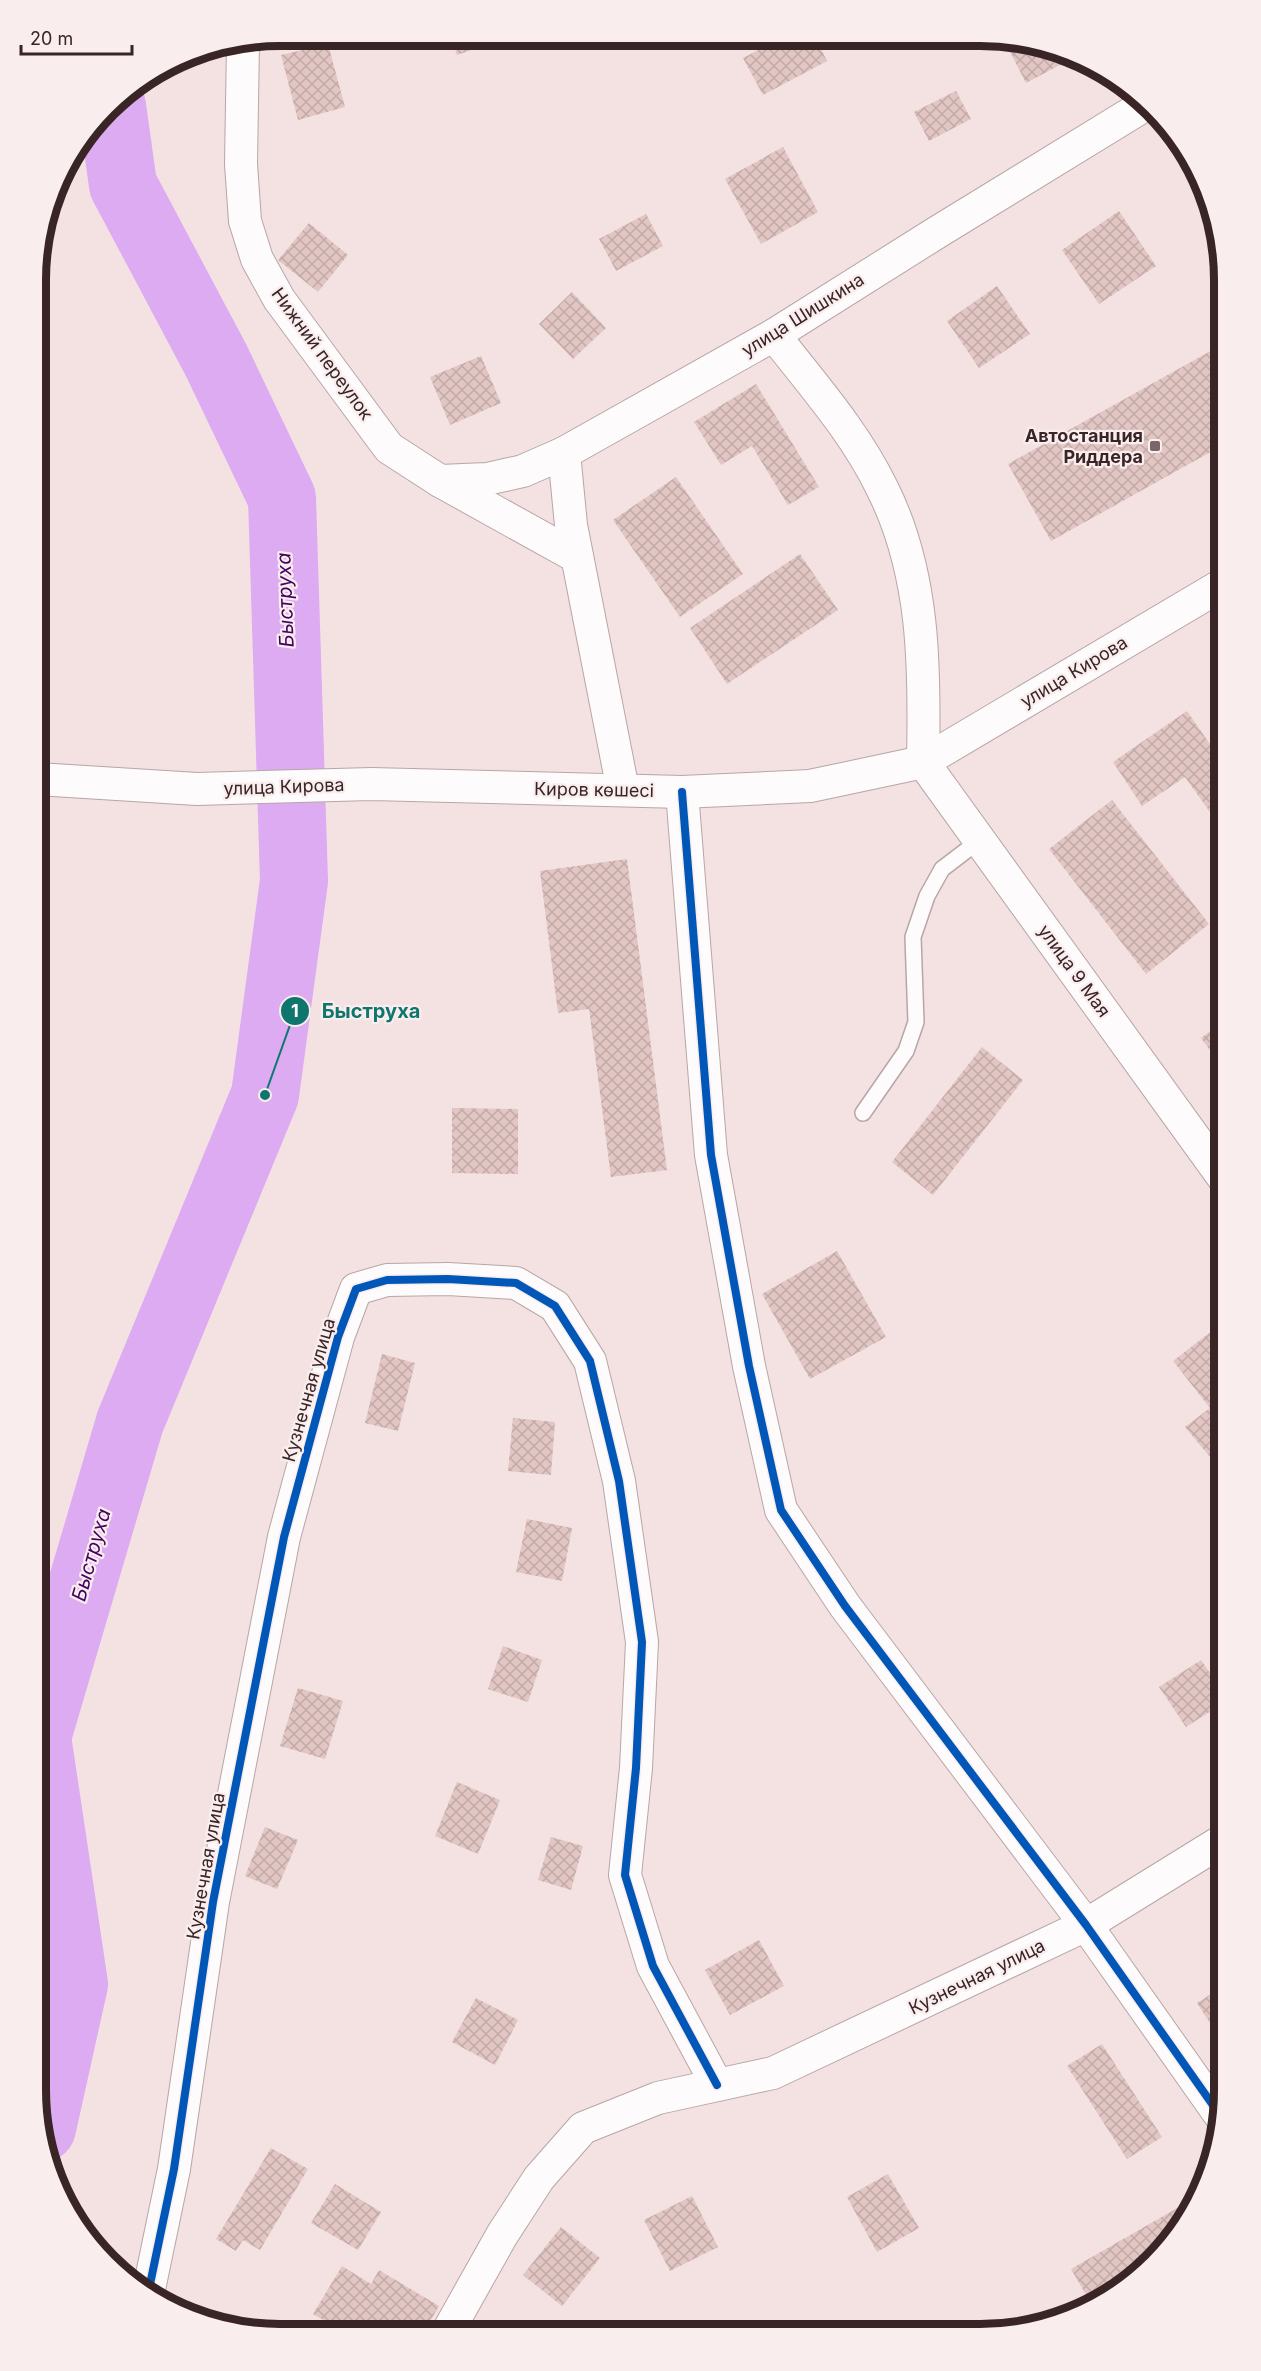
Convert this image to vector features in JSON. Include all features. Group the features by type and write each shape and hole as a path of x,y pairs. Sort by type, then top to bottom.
{"street":[{"name":"Нижний переулок","path":"243,49 241,164 244,221 257,259 279,299 389,448 440,481 577,557"},
{"name":"улица Шишкина","path":"440,481 487,479 523,471 564,453 774,335 1139,108"},
{"path":"774,335 850,433 883,489 908,553 920,616 924,712 923,762"},
{"path":"564,453 571,525 623,790"},
{"name":"улица Кирова","path":"923,762 1214,590"},
{"name":"Киров көшесі","path":"371,784 682,792 810,786 923,762"},
{"name":"улица 9 Мая","path":"923,762 1214,1165"},
{"name":"улица Кирова","path":"46,779 197,789 371,784"},
{"path":"682,792 711,1155 749,1366 781,1510 845,1606 1086,1925 1214,2107"},
{"name":"Кузнечная улица","path":"150,2285 174,2169 213,1902 284,1537 338,1337 356,1289 387,1280 448,1279 516,1283 555,1306 590,1361 619,1481 642,1642 636,1768 625,1875 653,1966 717,2085"},
{"name":"Кузнечная улица","path":"452,2324 502,2235 539,2178 583,2128 658,2098 773,2073 1086,1925 1214,1846"}],"lane":[{"path":"863,1113 906,1052 916,1022 912,937 927,896 942,870 980,840"}],"building":[{"path":"329,46 345,107 298,120 281,55"},
{"path":"454,46 482,46 457,55"},
{"path":"766,46 820,46 827,61 763,95 743,58"},
{"path":"1008,48 1041,54 1065,62 1026,83"},
{"path":"956,91 971,119 929,141 914,112"},
{"path":"783,147 818,212 761,244 725,179"},
{"path":"1119,211 1156,266 1099,304 1062,250"},
{"path":"646,214 663,246 616,271 599,239"},
{"path":"309,223 348,255 318,292 278,260"},
{"path":"997,286 1030,334 979,368 947,321"},
{"path":"572,292 606,328 573,359 539,324"},
{"path":"1214,349 1214,450 1051,541 1008,464"},
{"path":"481,356 501,403 450,425 430,377"},
{"path":"756,384 819,487 788,505 752,446 721,465 694,422"},
{"path":"676,477 743,574 680,617 613,520"},
{"path":"800,554 838,610 727,684 690,628"},
{"path":"1187,711 1214,750 1214,818 1185,777 1142,806 1113,762"},
{"path":"1112,800 1209,924 1146,974 1049,849"},
{"path":"627,859 667,1170 611,1177 589,1009 558,1013 540,871"},
{"path":"1214,1028 1214,1056 1201,1038"},
{"path":"982,1047 1023,1080 933,1195 892,1162"},
{"path":"452,1108 518,1109 518,1174 452,1173"},
{"path":"837,1251 886,1337 810,1379 762,1294"},
{"path":"1214,1329 1214,1462 1185,1427 1210,1408 1173,1361"},
{"path":"382,1354 415,1363 398,1431 365,1423"},
{"path":"513,1418 555,1422 551,1475 508,1471"},
{"path":"527,1519 572,1528 562,1581 516,1572"},
{"path":"503,1646 542,1660 528,1702 488,1689"},
{"path":"1201,1660 1214,1679 1214,1709 1186,1727 1159,1687"},
{"path":"298,1688 343,1701 325,1759 280,1746"},
{"path":"457,1782 500,1800 478,1854 435,1836"},
{"path":"265,1827 298,1840 277,1889 245,1876"},
{"path":"551,1837 583,1846 571,1890 538,1880"},
{"path":"759,1940 784,1986 730,2015 705,1970"},
{"path":"1214,1992 1214,2029 1197,2003"},
{"path":"476,1998 518,2020 495,2065 452,2042"},
{"path":"1102,2044 1162,2137 1127,2159 1067,2066"},
{"path":"271,2148 308,2169 260,2250 243,2240 236,2251 216,2239"},
{"path":"888,2174 919,2228 877,2252 847,2197"},
{"path":"335,2184 381,2212 358,2250 311,2223"},
{"path":"692,2196 718,2247 670,2271 644,2220"},
{"path":"1185,2203 1157,2245 1135,2267 1098,2293 1088,2298 1071,2269"},
{"path":"561,2227 600,2258 562,2306 523,2275"},
{"path":"342,2266 371,2284 379,2270 439,2306 428,2324 330,2324 313,2314"}],"waterway":[{"name":"Быструха","path":"46,1707 130,1422 265,1095 294,881 282,498 216,360 123,185 113,117"},
{"name":"Быструха","path":"46,1797 74,1984 47,2106"}],"cycle path":[{"path":"682,792 711,1155 749,1366 781,1510 845,1606 1086,1925 1214,2107"},
{"path":"150,2285 174,2169 213,1902 284,1537 338,1337 356,1289 387,1280 448,1279 516,1283 555,1306 590,1361 619,1481 642,1642 636,1768 625,1875 653,1966 717,2085"}],"place":[{"name":"Автостанция Риддера","path":"1155,446"},
{"name":"Быструха","path":"265,1095"}]}
